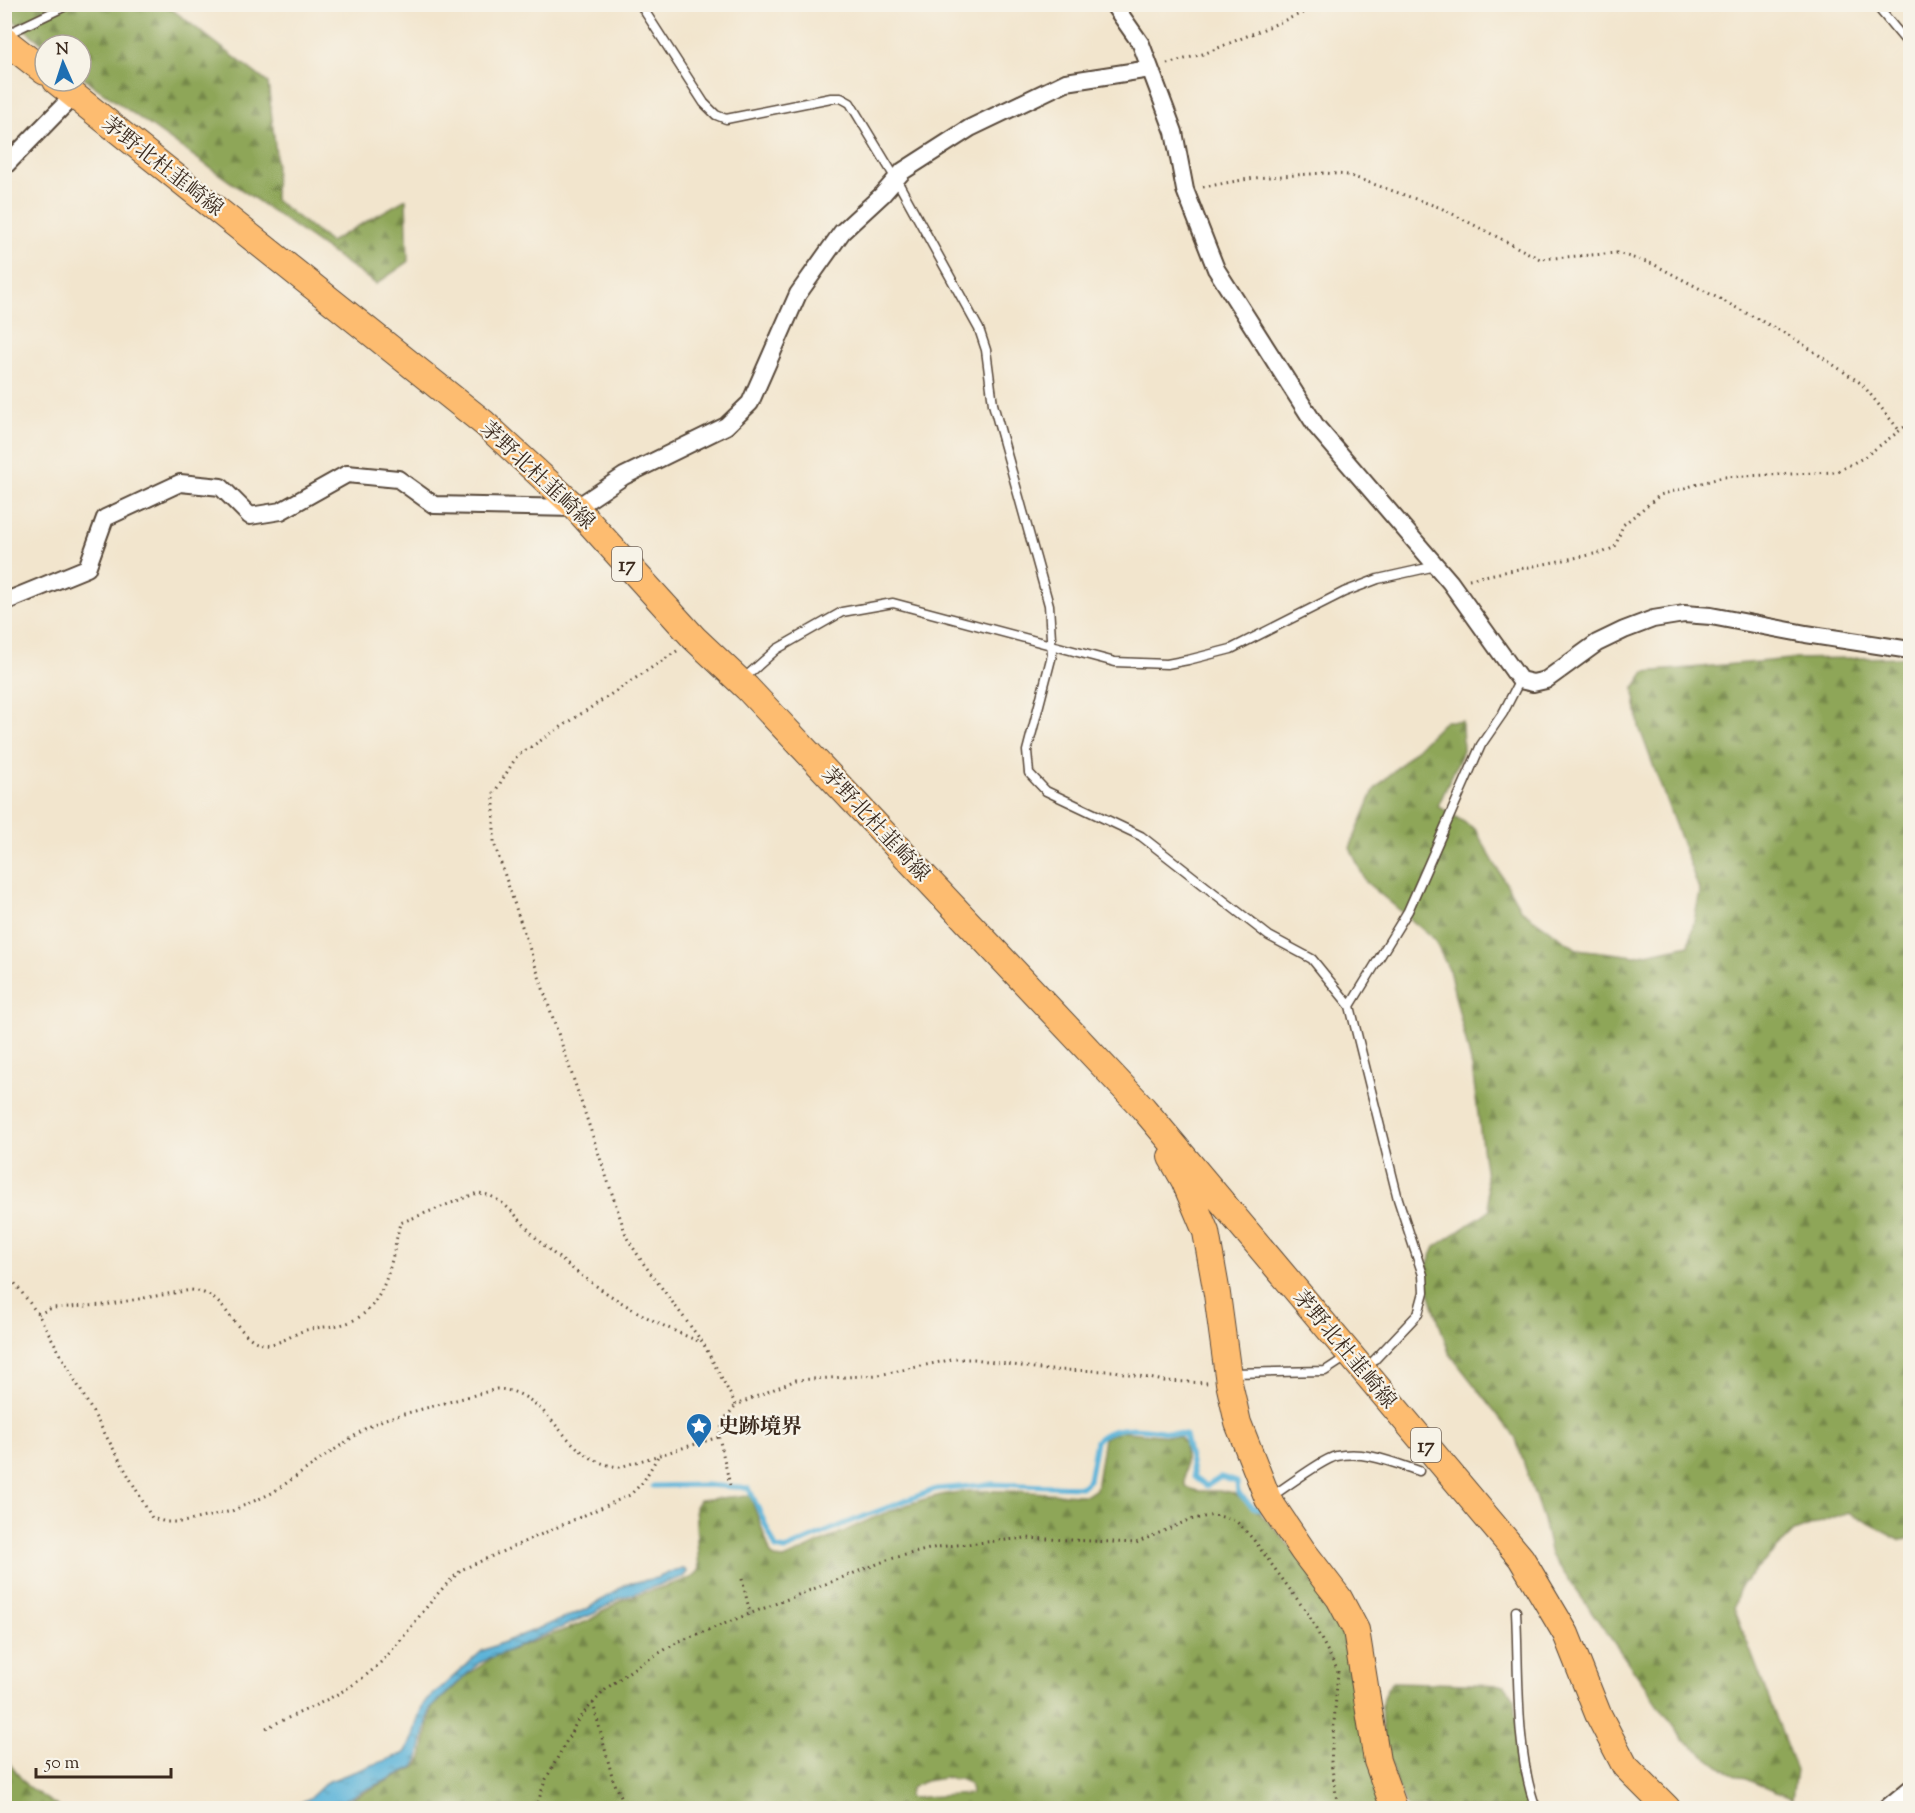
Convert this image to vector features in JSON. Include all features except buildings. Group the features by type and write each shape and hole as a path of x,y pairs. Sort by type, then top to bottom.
{"main road":[{"path":"4,38 33,62"},
{"name":"茅野北杜韮崎線","path":"71,93 484,423 576,508 694,638 740,682 1143,1108 1521,1558 1566,1634 1598,1714 1624,1766 1667,1809"},
{"name":"茅野北杜韮崎線","path":"1143,1108 1184,1180 1206,1232 1228,1378 1238,1423 1268,1499 1302,1551 1339,1598 1356,1630 1377,1761 1394,1809"}],"street":[{"path":"1113,4 1141,44 1174,132 1185,190 1216,269 1316,426 1450,582 1520,680 1533,683 1546,680 1606,639 1653,619 1684,614 1711,616 1806,634 1911,650"},
{"path":"4,602 87,568 105,518 180,483 221,487 250,516 281,511 347,474 398,479 434,505 576,508 624,476 726,426 750,403 798,294 842,231 903,171 952,138 1066,82 1150,69"},
{"path":"4,167 61,93"},
{"path":"1887,1809 1911,1789"}],"lane":[{"path":"4,38 70,4"},
{"path":"640,4 704,103 716,115 726,120 841,98 850,103 896,179 979,329 986,350 993,404 1049,605 1053,645 1027,751 1029,773 1046,791 1142,837 1269,936 1312,959 1350,1006 1361,1041 1398,1198 1423,1275 1424,1292 1418,1314 1356,1364 1325,1371 1228,1378"},
{"path":"1875,4 1911,46"},
{"path":"740,682 777,649 842,612 892,603 1124,662 1167,664 1213,656 1344,592 1378,579 1437,566"},
{"path":"1350,1006 1408,911 1481,746 1503,713 1520,680"},
{"path":"1268,1499 1335,1456 1355,1454 1419,1471"},
{"path":"1516,1611 1523,1755 1529,1790 1536,1809"}],"path":[{"path":"1150,69 1206,53 1324,4"},
{"path":"1185,190 1254,178 1324,173 1348,175 1442,208 1540,260 1617,253 1653,264 1792,337 1862,384 1899,430"},
{"path":"1450,582 1604,552 1614,546 1623,525 1660,495 1722,477 1836,472 1863,458 1911,423"},
{"path":"694,638 662,663 517,756 494,793 494,843 627,1238 703,1343 736,1405"},
{"path":"38,1314 52,1308 104,1305 191,1290 203,1291 214,1296 250,1338 262,1344 280,1343 311,1328 354,1320 373,1303 382,1289 400,1223 477,1193 487,1194 497,1199 540,1241 594,1287 661,1326 703,1343"},
{"path":"4,1269 38,1314 152,1518 166,1522 183,1522 232,1511 272,1492 366,1428 385,1419 497,1389 513,1390 528,1397 588,1458 605,1466 620,1467 661,1452 719,1437"},
{"path":"730,1485 719,1437 723,1420 736,1405 796,1380 890,1374 954,1359 974,1359 1047,1370 1114,1371 1164,1381 1228,1378"},
{"path":"266,1728 352,1687 382,1661 442,1586 463,1569 630,1495 644,1482 661,1452"},
{"path":"536,1809 545,1780 579,1718 607,1688 680,1641 890,1559 937,1546 1026,1538 1136,1543 1189,1520 1214,1515 1235,1520 1253,1539 1308,1614 1338,1671 1331,1762 1338,1809"},
{"path":"742,1580 750,1613"},
{"path":"593,1703 613,1780 627,1809"}],"green space":[{"path":"165,4 268,83 276,155 275,200 330,242 406,199 408,262 376,284 93,85 93,33 33,33 33,36 5,13 4,5"},
{"path":"1910,657 1910,1539 1901,1540 1848,1512 1794,1532 1740,1586 1734,1608 1796,1770 1792,1799 1725,1770 1683,1739 1551,1555 1543,1520 1515,1437 1449,1353 1423,1274 1435,1247 1490,1210 1472,1067 1449,970 1434,939 1366,882 1350,848 1374,790 1445,721 1462,721 1463,751 1438,806 1475,829 1521,910 1577,949 1636,956 1689,945 1700,892 1639,727 1634,688 1645,672 1791,659"},
{"path":"1116,1431 1180,1437 1185,1444 1185,1486 1197,1491 1225,1491 1238,1496 1268,1522 1301,1561 1329,1603 1346,1639 1384,1808 333,1808 416,1767 422,1758 432,1708 466,1676 495,1656 588,1621 622,1600 691,1578 699,1571 695,1507 699,1500 750,1495 771,1554 775,1558 784,1559 881,1515 941,1495 993,1491 1087,1495 1096,1489 1104,1438","holes":["944,1778 960,1779 970,1784 971,1794 911,1798 908,1796 911,1788 925,1781"]},
{"path":"1393,1682 1505,1685 1515,1699 1524,1793 1530,1808 1407,1808 1390,1762 1382,1724 1385,1692"},
{"path":"5,1758 27,1786 60,1808 5,1808"}],"water":[{"path":"684,1569 687,1572 683,1577 618,1599 595,1613 479,1663 430,1709 419,1758 414,1767 327,1808 290,1808 310,1798 327,1782 405,1753 424,1703 482,1651 587,1609 627,1584 657,1578 675,1570"}],"waterway":[{"path":"653,1486 705,1485 749,1488 776,1548 785,1550 844,1524 936,1489 992,1484 1081,1487 1089,1480 1096,1441 1104,1434 1114,1430 1138,1428 1185,1435 1194,1477 1207,1486 1221,1477 1237,1482 1238,1493 1253,1507 1261,1510"}],"place":[{"name":"史跡境界","path":"699,1449"}]}
